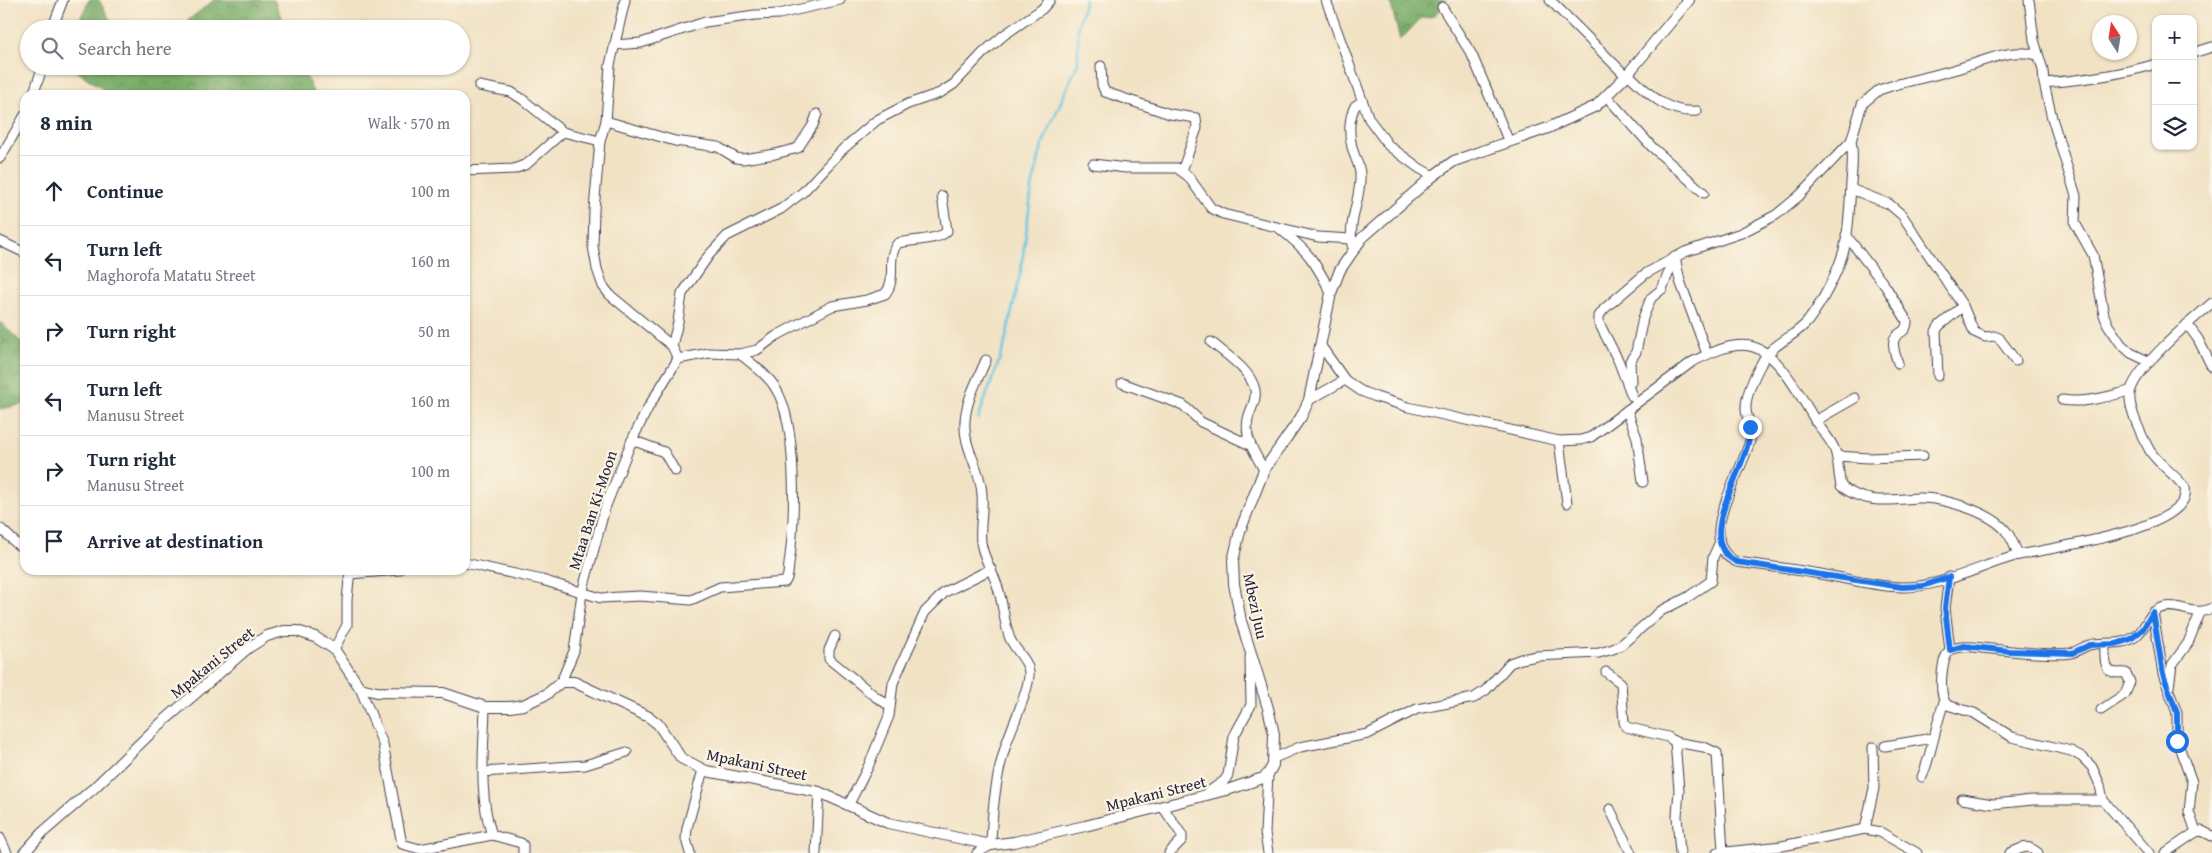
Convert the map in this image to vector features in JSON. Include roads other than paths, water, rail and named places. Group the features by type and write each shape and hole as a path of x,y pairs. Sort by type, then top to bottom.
{"street":[{"path":"55,20 63,0"},
{"path":"625,0 614,45 606,101 606,121 600,141 593,246 603,286 610,295 672,346 677,358 709,353 740,354 757,350 776,336 832,306 867,300 885,294 891,283 893,250 898,243 936,237 944,235 947,231 942,196"},
{"path":"614,45 641,43 705,22 755,14 779,14 840,0"},
{"path":"672,346 682,294 709,255 727,236 781,209 803,192 843,149 877,120 908,104 940,94 954,84 983,53 1050,0"},
{"path":"1326,0 1369,119 1389,146 1433,176"},
{"path":"1550,0 1627,75 1662,103 1679,111 1697,111"},
{"name":"Mbezi Juu","path":"1274,758 1272,720 1238,608 1233,561 1240,531 1264,470 1300,417 1309,400 1330,292 1340,270 1367,234 1433,176 1454,161 1585,113 1607,96 1627,75 1689,0"},
{"path":"2029,0 2037,55 2043,70 2044,83 2058,142 2076,196 2075,223 2093,255 2104,315 2108,325 2121,344 2131,353 2150,362"},
{"path":"1442,7 1472,55 1510,142"},
{"path":"2197,52 2212,47"},
{"path":"1643,400 1632,396 1618,360 1599,323 1599,316 1604,309 1632,284 1675,257 1741,233 1776,215 1799,196 1851,141 1862,104 1879,90 1966,67 1994,56 2026,52 2037,55"},
{"path":"2044,83 2086,79 2152,65"},
{"path":"1101,66 1102,86 1105,92 1170,114 1196,118 1197,128 1182,171"},
{"path":"34,90 40,75"},
{"path":"479,86 517,95 563,132 600,141"},
{"path":"1607,96 1652,147 1704,192"},
{"path":"1352,252 1352,222 1360,186 1360,172 1352,147 1351,122 1355,106 1362,102"},
{"path":"606,121 675,141 718,147 736,158 749,159 798,148 813,125 817,114"},
{"path":"0,158 20,124"},
{"path":"470,170 514,169 527,164 563,132"},
{"path":"1851,141 1853,152 1851,190 1846,235 1840,261 1821,300 1807,322 1767,353 1757,372 1746,403 1751,435 1720,517 1718,534 1719,544 1728,558 1737,562 1873,584 1902,587 1923,586 2018,555 2126,533 2170,513 2184,501 2186,495 2185,488 2156,458 2143,436 2131,406 2130,391 2150,362 2187,324 2212,303"},
{"path":"1093,164 1126,168 1171,167 1182,171 1211,208 1237,219 1276,225 1318,237 1351,239"},
{"path":"1851,190 1889,204 1902,215 1963,306 1974,332 1985,337 1999,338 2016,361"},
{"path":"1276,225 1299,244 1316,262 1330,292"},
{"path":"1846,235 1886,287 1907,320 1906,327 1892,340 1898,364"},
{"path":"0,241 20,251"},
{"path":"1675,257 1680,281 1707,354"},
{"path":"1632,396 1630,361 1636,352 1640,326 1651,298 1662,289 1675,257"},
{"path":"1938,376 1936,332 1939,326 1963,306"},
{"path":"2187,324 2198,339 2212,366"},
{"path":"1211,342 1236,363 1255,388 1254,404 1248,419 1248,435 1250,445 1264,470"},
{"path":"1321,346 1345,380 1361,391 1408,407 1559,441 1581,440 1591,437 1643,400 1680,369 1707,354 1744,345 1767,353 1778,364 1815,421 1828,437 1837,456 1842,486 1848,491 1866,499 1935,499 1974,511 2006,530 2018,555"},
{"path":"470,564 542,580 601,598 640,596 691,600 720,587 780,584 785,582 788,578 794,502 792,454 785,414 777,389 740,354"},
{"name":"Mtaa Ban Ki-Moon","path":"561,682 574,651 582,593 605,508 632,440 677,358"},
{"path":"977,853 991,845 996,782 1011,726 1029,676 1026,664 1016,651 1008,635 1002,601 982,544 983,509 981,485 967,448 964,432 969,403 986,360"},
{"path":"1309,400 1345,380"},
{"path":"1122,383 1183,405 1201,422 1250,445"},
{"path":"2062,400 2073,402 2130,391"},
{"path":"1815,421 1855,398"},
{"path":"1627,410 1638,446 1643,482"},
{"path":"632,440 664,452 675,471"},
{"path":"1559,441 1567,503"},
{"path":"1837,456 1868,458 1923,456"},
{"path":"0,528 18,545"},
{"path":"1268,853 1265,833 1268,774 1274,758 1300,747 1368,734 1417,709 1474,698 1486,690 1510,663 1521,659 1537,656 1599,653 1621,645 1661,611 1711,582 1713,557 1719,544"},
{"path":"849,804 868,767 889,716 893,683 910,640 930,605 945,592 991,569"},
{"path":"334,649 347,625 350,575"},
{"path":"1949,577 1945,608 1950,650"},
{"path":"1922,777 1929,759 1944,702 1942,693 1944,658 1950,650 1964,646 2072,653 2090,645 2123,642 2137,635 2153,612 2159,608 2166,606 2200,613 2212,608"},
{"path":"2153,612 2163,674 2177,713 2177,741 2192,782 2189,812 2196,832"},
{"path":"2168,692 2172,665 2188,643 2200,613"},
{"name":"Mpakani Street","path":"24,853 42,833 158,726 248,648 267,636 284,631 297,631 315,637 334,649 360,688"},
{"path":"835,636 829,650 829,659 890,706"},
{"path":"2101,710 2125,694 2130,687 2126,673 2110,670 2105,660 2105,644"},
{"path":"1202,796 1224,781 1228,774 1234,736 1249,712 1251,692 1250,650"},
{"path":"1606,672 1621,683 1624,722 1626,726 1668,737 1675,742 1713,749 1717,753 1720,852 1782,846 1865,829 1880,832 1917,853"},
{"path":"360,688 377,692 443,694 485,707 523,705 547,694 561,682"},
{"name":"Mpakani Street","path":"561,682 574,682 649,717 658,724 685,762 703,770 819,792 888,823 991,845 1052,834 1245,785 1268,774"},
{"path":"360,688 383,744 402,844 420,849 492,835 521,843 523,845 522,853"},
{"path":"1944,702 1949,706 1974,713 2012,737 2076,754 2092,767 2100,785 2103,800 2149,853"},
{"path":"485,707 483,772 486,813 492,835"},
{"path":"1885,746 1933,738"},
{"path":"1675,742 1679,790 1677,816 1680,853"},
{"path":"1865,829 1874,788 1873,747"},
{"path":"483,772 585,765 627,752"},
{"path":"690,853 686,839 687,828 703,770"},
{"path":"816,853 819,792"},
{"path":"1962,799 1993,804 2033,800 2103,800"},
{"path":"1162,806 1182,835 1182,840 1169,853"},
{"path":"1610,809 1631,853"},
{"path":"2165,853 2196,832 2202,831 2212,836"},
{"path":"0,838 7,853"},
{"path":"2010,853 2026,847 2038,853"}],"waterway":[{"path":"978,419 1004,347 1021,270 1032,188 1040,154 1045,138 1078,63 1078,25 1085,0"}]}
